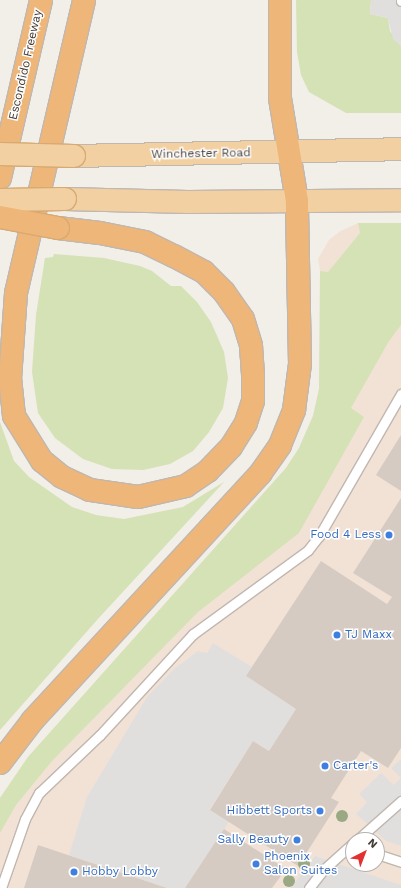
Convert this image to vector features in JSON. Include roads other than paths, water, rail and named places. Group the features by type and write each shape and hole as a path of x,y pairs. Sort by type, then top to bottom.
{"highway":[{"name":"Escondido Freeway","path":"0,178 41,0"},
{"path":"0,217 58,228 100,233 145,242 204,272 224,292 242,319 251,346 253,375 252,401 246,424 231,447 208,470 186,486 138,497 90,490 62,476 42,461 14,416 10,379 16,293 84,0"},
{"path":"0,763 33,720 260,474 280,445 294,410 300,364 297,201 280,98 280,0"}],"main road":[{"name":"Winchester Road","path":"0,154 74,156 401,149"},
{"path":"0,200 65,199 188,202 401,200"}],"lane":[{"path":"0,888 25,819 39,793 100,735 193,634 308,550 319,536 401,394"},
{"path":"366,832 401,801"},
{"path":"309,888 322,870 345,851"},
{"path":"385,857 401,862"}],"place":[{"name":"Food 4 Less","path":"389,535"},
{"name":"TJ Maxx","path":"337,635"},
{"name":"Carter's","path":"325,766"},
{"name":"Hibbett Sports","path":"320,811"},
{"name":"Sally Beauty","path":"297,840"},
{"name":"Phoenix Salon Suites","path":"256,864"},
{"name":"Hobby Lobby","path":"74,872"}]}
